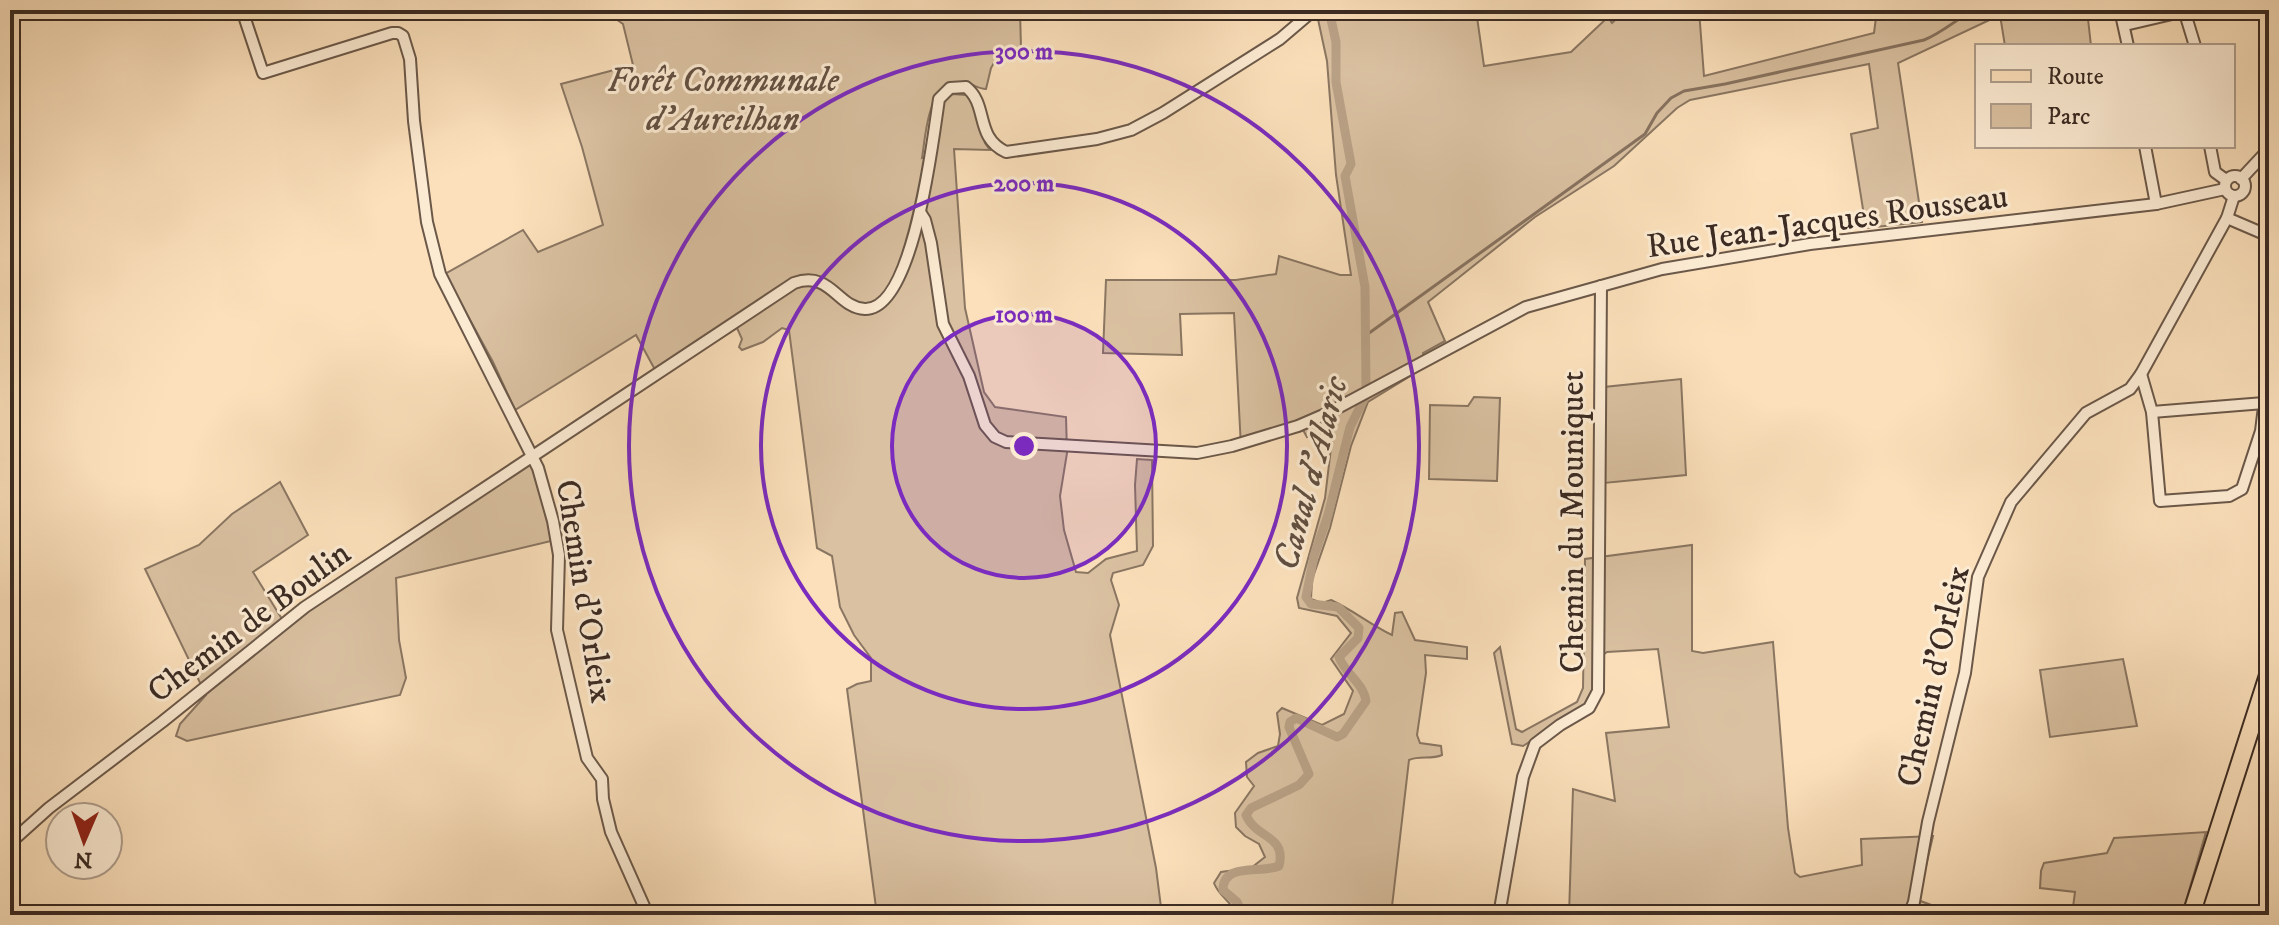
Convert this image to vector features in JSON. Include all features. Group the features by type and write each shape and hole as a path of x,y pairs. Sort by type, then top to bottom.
{"main road":[{"path":"2191,915 2265,697 2269,672"}],"street":[{"name":"Chemin d'Orleix","path":"242,10 263,73 392,33 403,36 410,59 414,121 427,222 440,274 538,468 559,555 557,630 587,758 602,779 611,832 648,915"},
{"path":"920,212 939,99 950,88 966,87 974,93 988,139 1006,152 1114,136 1163,113 1280,39 1314,10"},
{"path":"2120,10 2128,44"},
{"path":"2125,25 2184,10 2194,44"},
{"path":"2267,10 2269,16"},
{"path":"2145,148 2156,204"},
{"path":"2210,148 2215,172 2228,188"},
{"path":"2241,179 2269,149"},
{"name":"Rue Jean-Jacques Rousseau","path":"920,212 931,243 943,324 969,376 985,425 995,437 1006,442 1197,453 1298,426 1359,397 1526,307 1662,269 1810,244 2156,204 2228,188 2235,176 2241,179"},
{"name":"Chemin d'Orleix","path":"1909,915 1928,822 1965,673 1978,577 2011,502 2086,413 2130,389 2141,374 2227,218 2228,188 2244,190 2241,179"},
{"name":"Chemin de Boulin","path":"10,843 49,808 305,607 794,283 804,280 823,283 852,305 876,308 896,287 920,212"},
{"path":"2227,218 2269,236"},
{"name":"Chemin du Mouniquet","path":"1499,915 1523,777 1535,744 1589,708 1598,691 1601,286"},
{"path":"2141,374 2152,412 2160,501 2229,496 2242,489 2261,431 2269,365"},
{"path":"2152,412 2264,403"}],"green space":[{"name":"Forêt Communale d'Aureilhan","path":"603,10 1020,10 1021,49 999,54 991,68 986,89 961,82 941,90 930,111 922,158 932,154 943,101 952,94 966,95 971,99 990,150 954,149 965,308 984,392 995,407 1066,417 1067,453 1060,496 1064,530 1076,572 1088,573 1106,559 1137,551 1137,459 1152,460 1153,546 1143,565 1113,573 1111,580 1119,605 1110,635 1156,868 1162,915 877,915 847,689 871,681 871,658 854,635 840,607 832,556 817,548 789,330 782,328 763,342 742,350 739,347 742,339 737,328 659,377 636,335 515,410 493,362 445,274 523,230 538,252 603,225 561,84 633,65 623,24"},
{"path":"1316,10 1476,10 1484,66 1571,52 1608,17 1612,23 1626,10 1699,10 1704,76 1874,33 1877,10 2087,10 2091,44 2005,44 2000,15 1898,63 1922,222 1866,228 1851,134 1878,128 1869,64 1690,100 1677,108 1614,166 1535,217 1428,302 1445,341 1423,353 1425,367 1368,402 1351,446 1330,528 1312,580 1311,599 1322,603 1331,600 1392,635 1395,613 1402,612 1415,640 1467,647 1467,659 1425,655 1426,673 1417,735 1420,743 1441,746 1442,755 1409,760 1391,915 1236,915 1214,883 1221,872 1251,868 1265,857 1259,844 1236,827 1235,813 1254,786 1247,777 1246,762 1258,753 1278,746 1277,713 1282,708 1322,725 1344,714 1353,691 1331,659 1351,633 1337,616 1299,608 1297,598 1325,498 1333,431 1307,437 1303,430 1241,447 1234,313 1180,314 1182,355 1103,353 1106,280 1236,280 1276,274 1279,256 1340,275 1351,275 1336,175 1327,61"},
{"path":"1681,379 1686,475 1604,483 1604,387"},
{"path":"1474,397 1500,398 1497,481 1429,479 1430,405 1468,406"},
{"path":"531,463 544,497 551,541 396,578 399,640 406,678 400,695 187,741 176,736 180,724 206,695 145,569 199,545 232,514 280,482 308,535 253,572 282,619 297,608 302,615"},
{"path":"1692,545 1692,651 1703,653 1773,642 1788,828 1795,873 1800,877 1862,865 1861,839 1933,836 1918,900 1958,915 1569,915 1573,789 1615,801 1606,733 1669,727 1658,649 1607,652 1596,660 1593,688 1583,708 1523,746 1512,744 1494,653 1500,647 1516,729 1522,732 1577,702 1583,688 1585,559"},
{"path":"2123,659 2137,726 2050,737 2040,670"},
{"path":"2206,832 2182,915 2072,915 2075,892 2040,888 2044,863 2107,853 2114,838"}],"waterway":[{"name":"Canal d'Alaric","path":"1243,915 1237,902 1223,890 1225,881 1236,872 1279,866 1280,856 1275,843 1256,829 1246,815 1251,808 1299,785 1309,774 1289,727 1290,722 1296,718 1337,737 1343,734 1366,701 1361,688 1339,657 1358,638 1359,628 1338,607 1311,604 1306,597 1314,556 1328,515 1350,427 1365,397 1366,388 1365,287 1345,176 1351,164 1336,82 1336,42 1329,10"},
{"path":"1365,336 1645,134 1657,113 1671,98 1684,91 1924,40 1975,10"}]}
